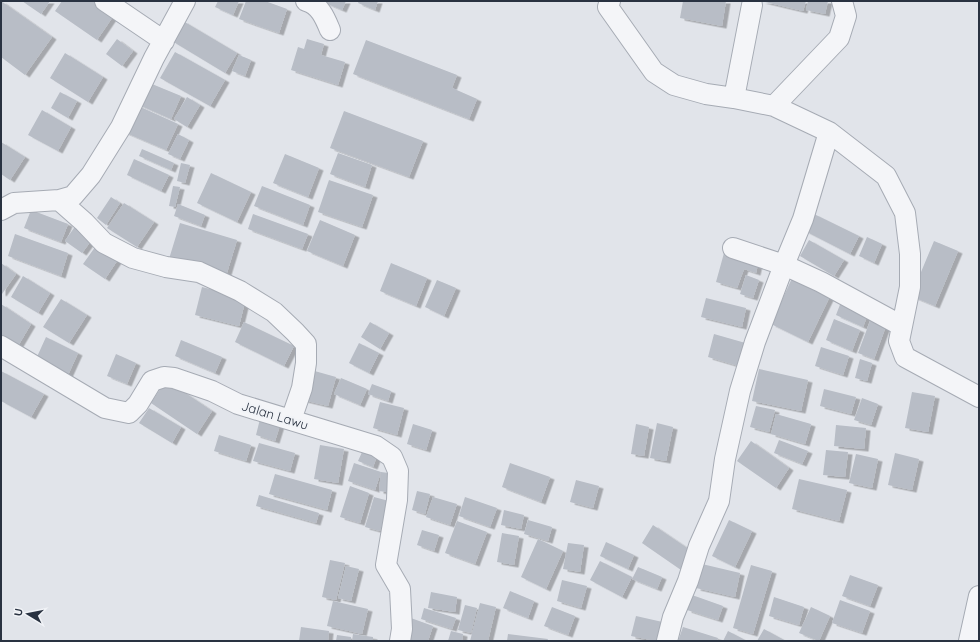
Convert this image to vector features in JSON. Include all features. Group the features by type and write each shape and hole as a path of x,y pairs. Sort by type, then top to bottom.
{"street":[{"path":"105,1 164,40"},
{"path":"1,210 14,203 59,200 73,196 91,175 121,127 185,1"},
{"path":"306,1 311,3 322,13 330,30"},
{"path":"610,1 608,7 654,72 674,85 706,94 774,106 829,132 886,176 905,214 910,254 910,287 899,341 905,357 979,397"},
{"path":"774,106 839,38 846,16 842,1"},
{"path":"734,98 752,5"},
{"path":"667,641 673,617 688,581 699,546 719,501 725,459 740,391 755,342 803,219 829,132"},
{"path":"59,200 84,222 104,243 133,258 166,267 199,272 240,291 274,312 296,332 306,344 306,363 302,388 291,420"},
{"path":"733,248 784,265 821,282 902,326"},
{"name":"Jalan Lawu","path":"1,346 105,408 129,414 138,404 152,382 164,377 174,378 212,391 238,404 376,446 392,457 398,471 397,500 386,565 400,589 402,629 400,641"},
{"path":"969,641 979,596"}],"building":[{"path":"1,1 52,37 25,75 1,57"},
{"path":"22,1 50,1 41,14"},
{"path":"62,1 94,1 114,15 97,40 55,11"},
{"path":"218,1 239,1 233,15 215,7"},
{"path":"246,1 265,1 287,9 279,33 239,19"},
{"path":"321,1 346,1 342,10"},
{"path":"359,1 378,1 375,10 358,3"},
{"path":"683,1 726,1 722,26 680,18"},
{"path":"761,1 806,1 803,11"},
{"path":"808,1 828,1 825,14 806,10"},
{"path":"183,21 237,53 225,73 172,41"},
{"path":"117,39 133,51 122,66 106,54"},
{"path":"307,39 324,44 321,55 345,62 338,85 291,70 298,47 304,49"},
{"path":"366,40 457,75 452,88 477,99 469,119 353,74"},
{"path":"175,52 225,80 210,106 160,78"},
{"path":"65,53 103,77 88,102 50,78"},
{"path":"239,55 251,60 245,76 232,71"},
{"path":"147,82 181,96 171,119 137,104"},
{"path":"60,92 77,101 68,118 51,108"},
{"path":"187,97 200,105 187,127 174,119"},
{"path":"136,105 178,124 166,150 124,132"},
{"path":"42,110 71,127 58,151 28,135"},
{"path":"344,111 423,141 409,177 330,148"},
{"path":"178,134 189,140 180,159 168,154"},
{"path":"1,142 25,157 10,180 1,174"},
{"path":"142,149 174,163 171,170 139,156"},
{"path":"338,153 372,165 365,187 330,174"},
{"path":"285,154 319,168 308,197 273,183"},
{"path":"134,159 169,175 161,191 127,175"},
{"path":"181,163 190,165 185,183 177,181"},
{"path":"211,173 251,192 237,222 197,203"},
{"path":"329,180 373,195 362,227 318,212"},
{"path":"173,186 180,187 175,207 169,206"},
{"path":"262,186 310,205 303,225 254,206"},
{"path":"111,197 120,203 106,225 97,218"},
{"path":"124,203 154,222 137,247 107,228"},
{"path":"178,204 205,215 201,226 174,216"},
{"path":"31,210 68,224 61,242 24,228"},
{"path":"253,214 308,234 302,249 248,229"},
{"path":"814,214 859,236 850,254 805,231"},
{"path":"320,220 355,235 343,266 307,251"},
{"path":"180,223 237,240 226,276 169,259"},
{"path":"76,225 93,238 82,253 65,241"},
{"path":"15,234 68,253 61,276 8,256"},
{"path":"867,237 882,244 874,263 859,256"},
{"path":"809,240 844,260 834,276 800,256"},
{"path":"934,241 958,251 935,306 911,296"},
{"path":"98,243 119,258 105,279 83,264"},
{"path":"724,253 758,264 756,273 744,269 737,288 716,282"},
{"path":"1,263 16,274 2,294 1,293"},
{"path":"391,263 427,278 416,306 380,291"},
{"path":"746,275 759,280 753,298 740,294"},
{"path":"23,276 50,293 38,313 11,297"},
{"path":"793,276 831,294 808,342 771,324"},
{"path":"437,280 456,288 444,316 425,307"},
{"path":"202,287 246,298 239,326 195,315"},
{"path":"706,298 746,308 742,327 701,317"},
{"path":"61,299 87,315 69,343 43,327"},
{"path":"841,302 868,314 863,327 836,315"},
{"path":"1,304 31,324 18,346 1,335"},
{"path":"834,319 860,330 852,351 826,340"},
{"path":"870,321 886,326 874,359 858,353"},
{"path":"244,322 294,346 284,366 235,342"},
{"path":"370,322 389,333 380,349 361,337"},
{"path":"714,334 749,344 742,367 708,357"},
{"path":"46,337 78,353 68,375 36,359"},
{"path":"181,340 222,357 215,373 175,356"},
{"path":"359,343 379,353 369,373 349,363"},
{"path":"821,347 849,356 843,375 815,366"},
{"path":"116,354 136,363 127,384 107,376"},
{"path":"860,359 872,363 867,381 855,378"},
{"path":"759,369 808,380 801,411 752,401"},
{"path":"311,370 336,377 328,406 303,400"},
{"path":"1,371 44,394 31,417 1,401"},
{"path":"341,378 367,389 360,405 334,394"},
{"path":"166,380 212,411 197,434 151,403"},
{"path":"372,384 391,391 388,401 368,394"},
{"path":"824,389 856,397 851,414 820,406"},
{"path":"912,392 935,396 928,432 905,428"},
{"path":"862,398 878,404 871,425 854,420"},
{"path":"380,402 404,408 397,435 373,428"},
{"path":"756,406 775,410 769,432 750,427"},
{"path":"149,408 181,427 172,443 139,423"},
{"path":"776,414 811,424 805,444 771,434"},
{"path":"260,419 280,425 275,441 256,435"},
{"path":"657,423 673,427 666,461 650,458"},
{"path":"413,424 432,430 426,450 407,444"},
{"path":"636,424 649,427 644,456 631,454"},
{"path":"836,425 866,428 864,449 834,446"},
{"path":"219,435 251,445 246,461 214,451"},
{"path":"779,440 808,451 802,464 774,453"},
{"path":"751,441 789,468 776,488 737,461"},
{"path":"259,443 295,453 290,471 253,461"},
{"path":"320,445 344,449 338,483 314,479"},
{"path":"363,450 377,456 373,467 358,461"},
{"path":"826,450 848,452 845,477 823,475"},
{"path":"895,453 919,459 912,490 888,485"},
{"path":"856,454 878,459 872,488 849,483"},
{"path":"354,463 381,472 375,490 348,481"},
{"path":"510,463 550,477 541,502 502,487"},
{"path":"381,472 396,474 393,493 379,491"},
{"path":"275,474 332,490 327,510 269,494"},
{"path":"799,479 847,490 839,521 792,509"},
{"path":"576,480 599,486 593,508 570,502"},
{"path":"350,486 369,493 360,523 340,517"},
{"path":"417,491 430,494 425,514 412,510"},
{"path":"259,495 319,513 316,523 256,506"},
{"path":"374,497 389,501 380,531 365,527"},
{"path":"433,497 457,504 450,525 426,517"},
{"path":"465,497 497,508 490,527 459,516"},
{"path":"504,510 524,515 521,529 501,525"},
{"path":"528,520 552,527 548,541 524,534"},
{"path":"729,520 752,531 735,567 712,556"},
{"path":"457,521 487,532 475,564 445,553"},
{"path":"653,525 696,554 684,572 642,543"},
{"path":"422,530 439,535 434,551 417,545"},
{"path":"502,533 519,536 514,565 497,562"},
{"path":"538,539 563,551 546,589 521,577"},
{"path":"606,542 634,555 628,569 600,556"},
{"path":"568,543 584,545 580,572 563,569"},
{"path":"330,560 345,563 336,600 322,597"},
{"path":"600,561 632,577 622,597 590,580"},
{"path":"702,564 740,573 735,597 696,588"},
{"path":"751,565 772,571 753,634 733,628"},
{"path":"346,566 359,569 351,601 338,598"},
{"path":"638,567 662,577 657,589 632,579"},
{"path":"850,575 878,585 870,606 842,596"},
{"path":"562,580 587,586 581,608 557,601"},
{"path":"510,591 534,601 528,618 503,608"},
{"path":"431,592 457,597 455,612 428,608"},
{"path":"692,595 723,606 718,620 687,610"},
{"path":"774,597 804,607 799,625 769,616"},
{"path":"840,600 870,611 862,633 832,623"},
{"path":"333,601 368,609 362,634 327,626"},
{"path":"480,603 496,607 488,641 470,641"},
{"path":"465,605 477,608 471,633 458,630"},
{"path":"552,607 575,616 568,635 544,626"},
{"path":"811,607 830,616 819,641 799,633"},
{"path":"424,608 456,618 452,629 421,619"},
{"path":"636,616 667,623 663,641 631,636"},
{"path":"408,617 433,626 428,641 404,641"},
{"path":"301,627 329,631 328,641 299,641"},
{"path":"683,627 718,638 717,641 678,641"},
{"path":"764,629 786,641 757,641"},
{"path":"451,631 463,634 462,641 448,641"},
{"path":"728,631 747,641 723,641"},
{"path":"353,634 373,637 373,641 352,641"},
{"path":"508,634 548,639 547,641 507,641"},
{"path":"337,635 351,637 351,641 336,641"}]}
